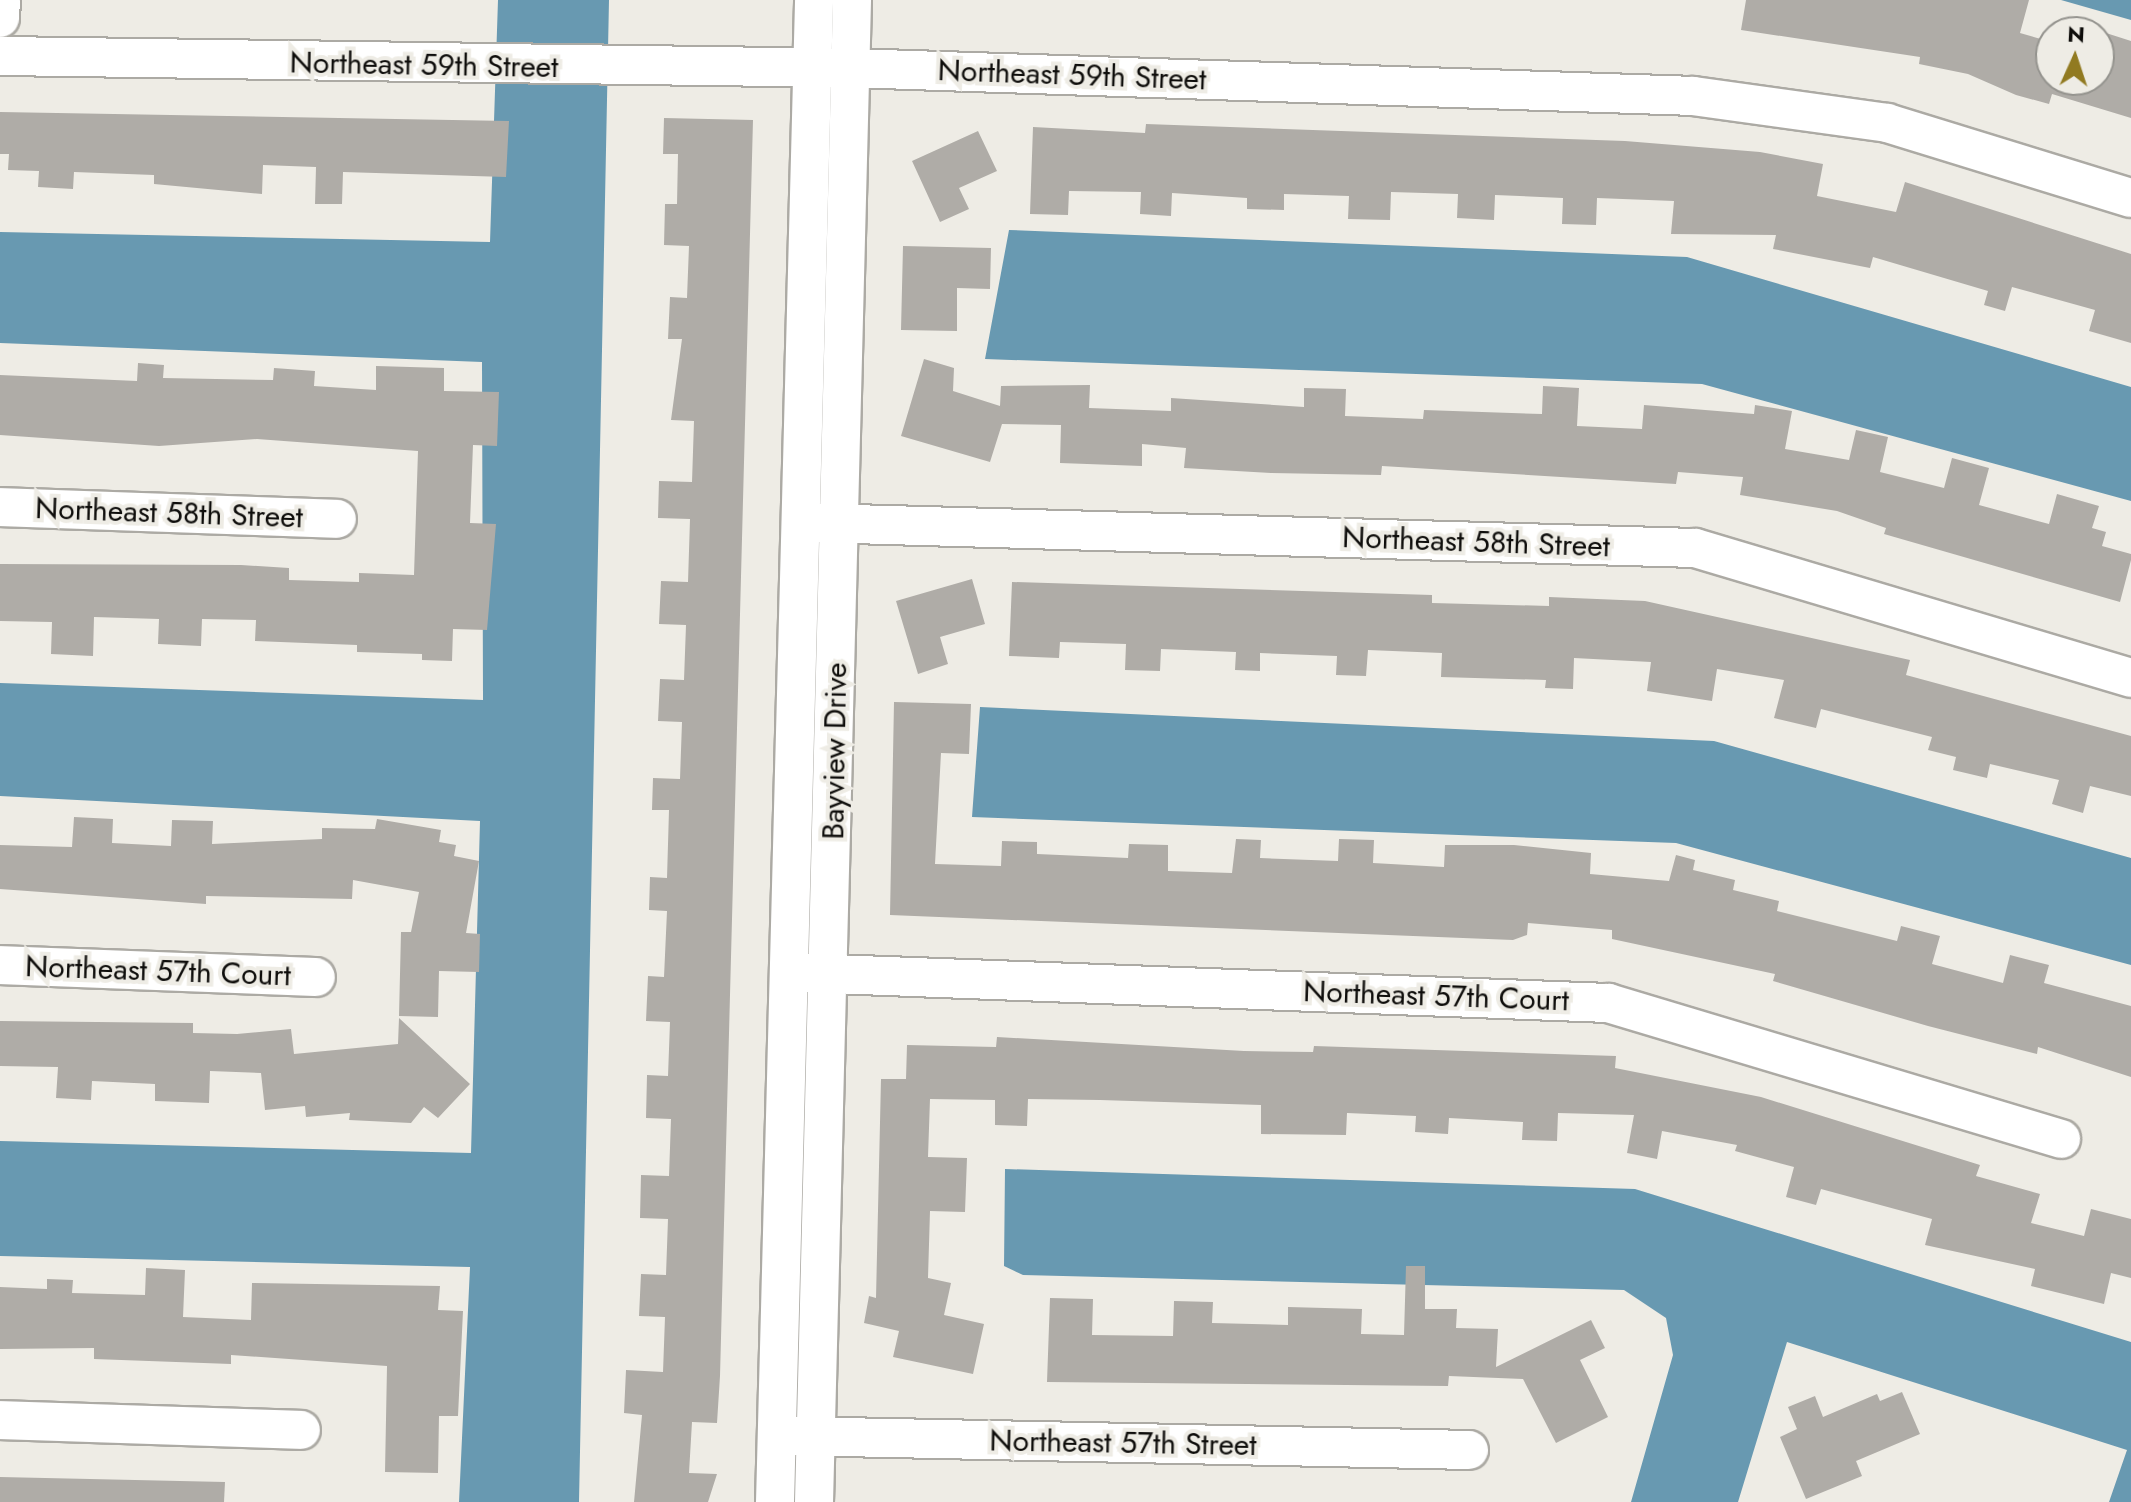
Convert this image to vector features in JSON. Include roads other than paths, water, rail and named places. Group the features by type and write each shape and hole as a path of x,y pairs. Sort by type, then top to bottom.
{"street":[{"path":"0,18 1,0"},
{"name":"Bayview Drive","path":"775,1502 814,0"},
{"name":"Bayview Drive","path":"814,1502 830,974 852,0"},
{"name":"Northeast 59th Street","path":"0,56 497,67 812,67 1693,96 1887,123 2131,198"},
{"path":"807,284 846,286"},
{"name":"Northeast 58th Street","path":"0,507 337,519"},
{"name":"Northeast 58th Street","path":"802,523 1695,548 2131,678"},
{"path":"797,722 836,724"},
{"name":"Northeast 57th Court","path":"0,965 316,977"},
{"name":"Northeast 57th Court","path":"791,973 1608,1003 2061,1139"},
{"path":"785,1188 823,1189"},
{"path":"0,1420 301,1430"},
{"name":"Northeast 57th Street","path":"777,1436 1469,1450"}],"water":[{"path":"498,0 609,0 579,1502 459,1502 470,1267 0,1256 0,1141 471,1153 480,821 0,796 0,683 483,700 482,362 0,343 0,232 490,242"},
{"path":"2061,0 2131,0 2131,20"},
{"path":"1009,230 1687,257 2131,387 2131,501 1702,384 985,359"},
{"path":"980,707 1714,741 2131,858 2131,965 1676,843 972,817"},
{"path":"1005,1169 1635,1189 2131,1342 2131,1502 2109,1502 2127,1450 1787,1342 1738,1502 1631,1502 1673,1355 1666,1318 1624,1290 1023,1275 1004,1266"}]}
